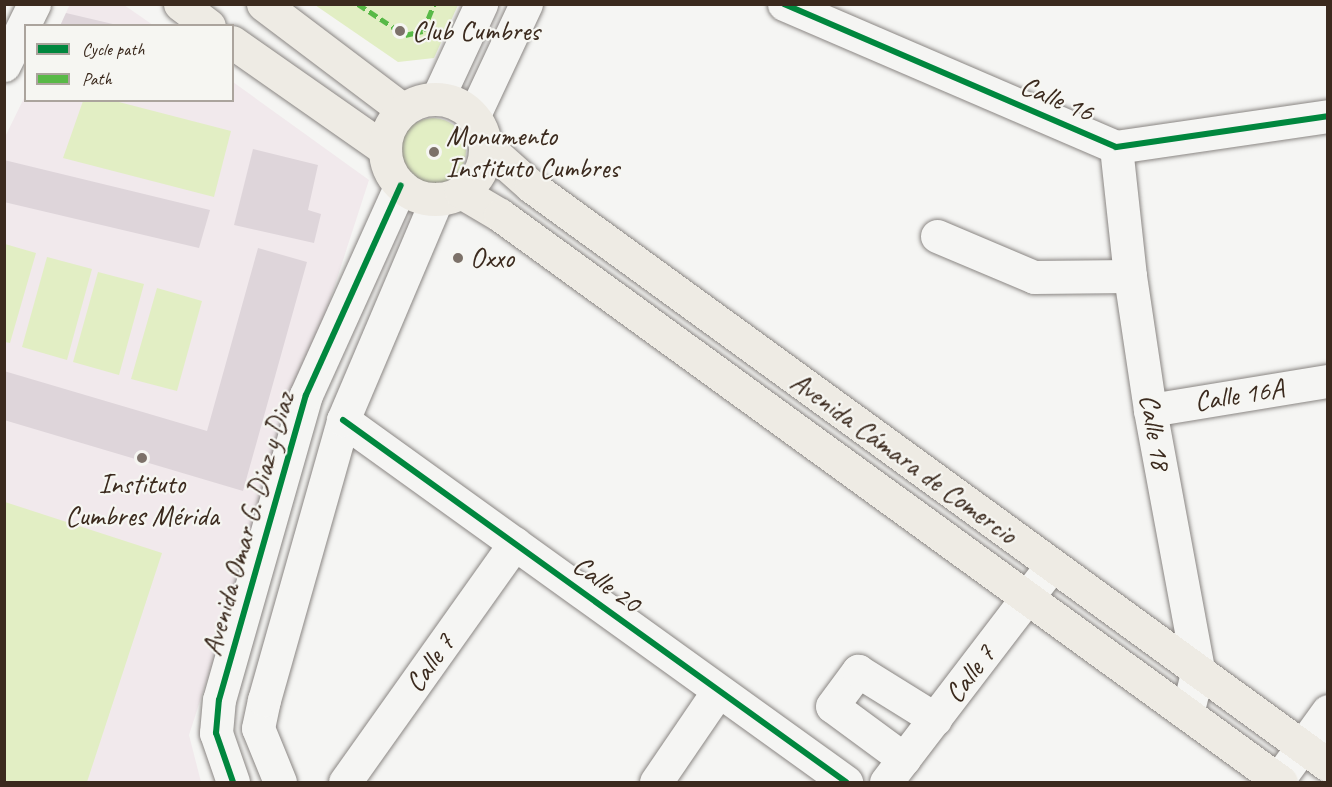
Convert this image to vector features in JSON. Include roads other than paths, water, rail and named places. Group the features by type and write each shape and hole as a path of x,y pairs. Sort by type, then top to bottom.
{"main road":[{"path":"180,4 206,24"},
{"path":"263,4 403,110"},
{"path":"234,43 385,149"},
{"path":"437,99 457,104 479,131 480,172 449,195 424,198 400,185 389,169 385,149 390,128 403,110 425,100 437,99"},
{"name":"Avenida Cámara de Comercio","path":"479,131 531,186 1316,756"},
{"name":"Avenida Cámara de Comercio","path":"449,195 510,222 1279,782"}],"street":[{"path":"24,24 34,4"},
{"path":"437,99 481,4"},
{"path":"479,131 526,4"},
{"name":"Calle 16","path":"784,4 1116,147 1328,116"},
{"path":"4,65 24,24"},
{"name":"Calle 18","path":"1116,147 1130,276 1150,410 1198,669 1187,714"},
{"name":"Avenida Omar G. Diaz y Diaz","path":"233,783 216,733 219,700 306,395 400,185"},
{"path":"280,783 258,728 343,420 449,195"},
{"path":"937,236 1034,277 1130,276"},
{"name":"Calle 16A","path":"1150,410 1328,381"},
{"name":"Calle 20","path":"343,420 846,783"},
{"path":"277,498 318,508"},
{"name":"Calle 7","path":"345,783 515,543"},
{"name":"Calle 7","path":"895,771 1052,564"},
{"path":"895,771 832,706 858,671 935,719"},
{"path":"656,783 718,691"},
{"path":"1279,782 1316,756 1328,711"},
{"path":"205,783 216,733"}],"place":[{"name":"Club Cumbres","path":"400,31"},
{"name":"Monumento Instituto Cumbres","path":"434,152"},
{"name":"Oxxo","path":"458,258"},
{"name":"Instituto Cumbres Mérida","path":"142,458"}]}
